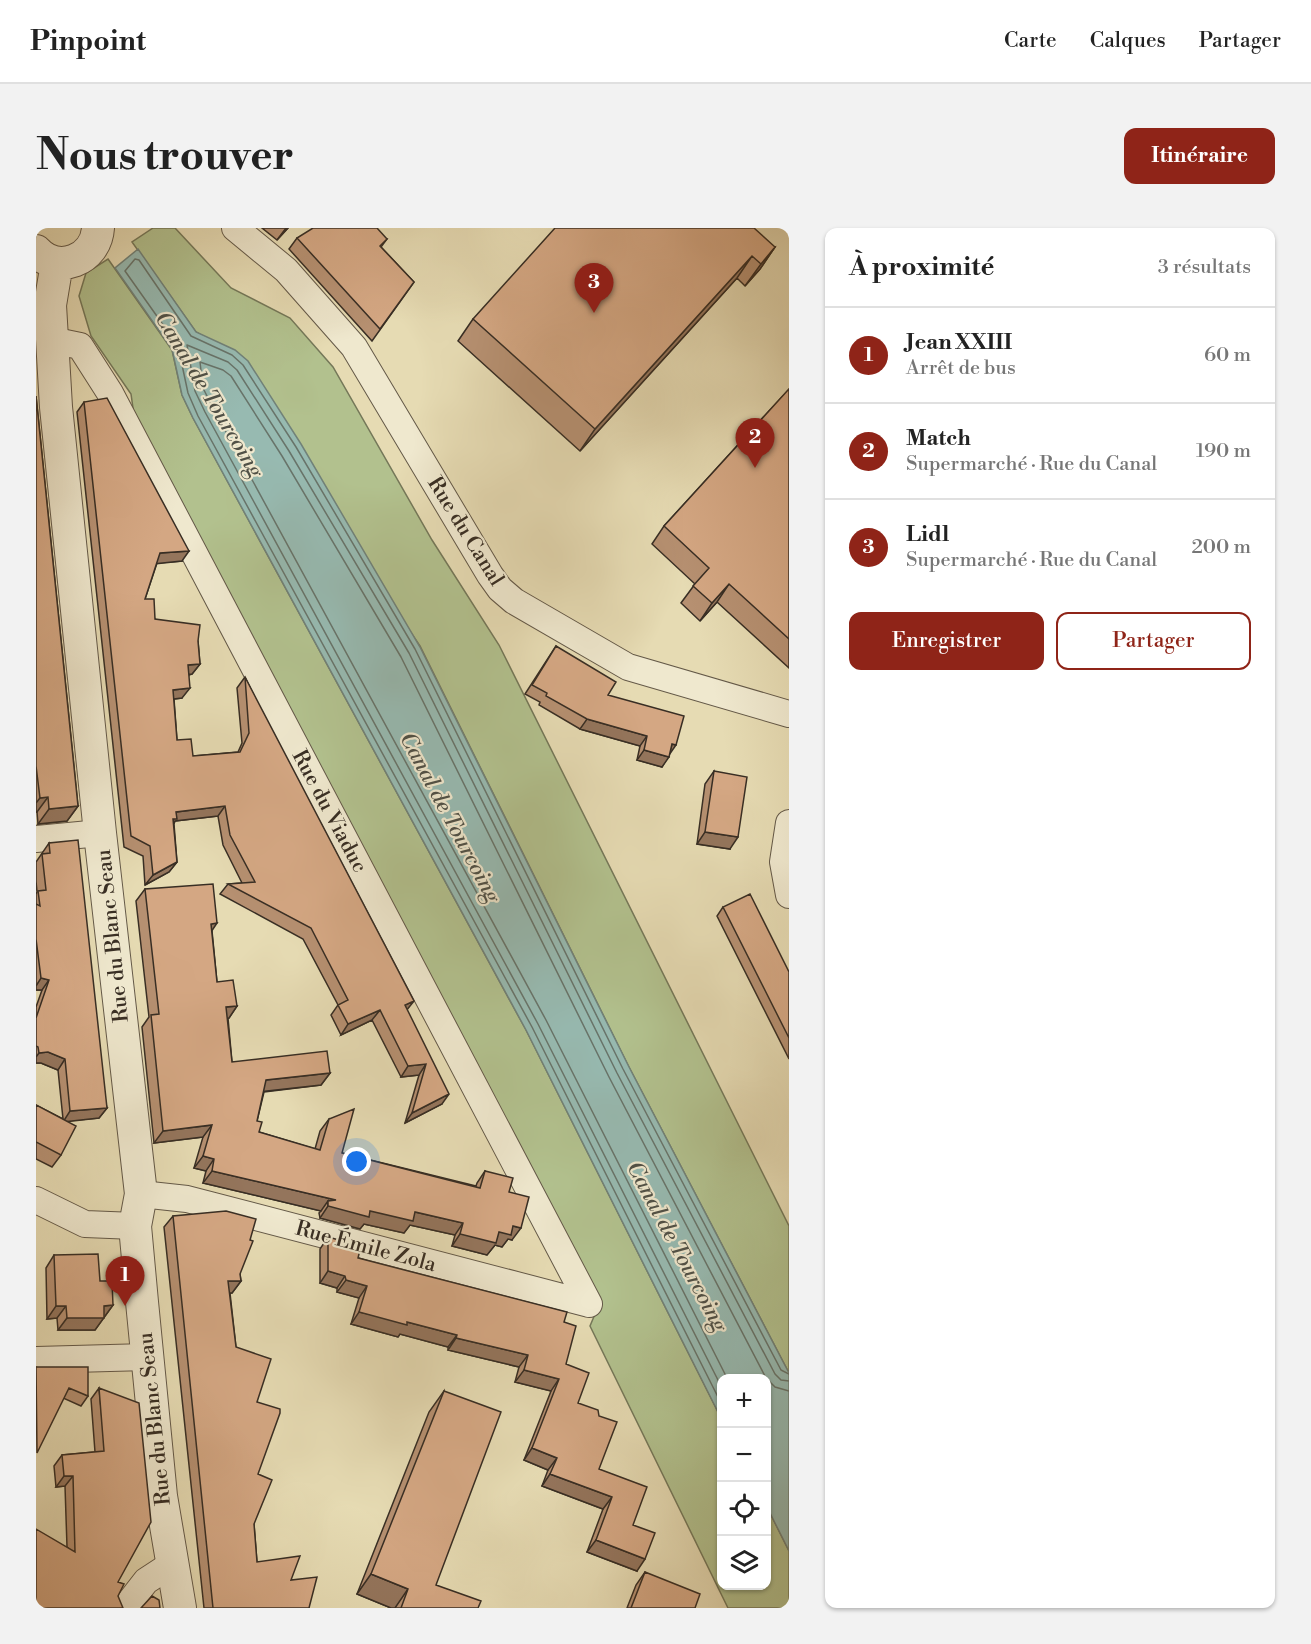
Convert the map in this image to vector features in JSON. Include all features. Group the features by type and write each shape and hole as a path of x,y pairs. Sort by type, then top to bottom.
{"street":[{"path":"46,257 76,261 85,256 96,240 98,228"},
{"name":"Rue du Canal","path":"235,228 286,270 354,348 485,566 506,595 628,667 789,714"},
{"name":"Rue du Blanc Seau","path":"46,257 71,567 141,1194 135,1226 147,1357 162,1496 180,1608"},
{"name":"Rue du Viaduc","path":"51,340 80,346 111,393 589,1304"},
{"path":"789,823 783,862 789,895"},
{"path":"36,839 100,833"},
{"name":"Rue Émile Zola","path":"141,1194 187,1199 589,1304"},
{"path":"36,1200 85,1224 135,1226"},
{"path":"36,1360 147,1357"},
{"path":"125,1608 146,1581 172,1564"}],"green space":[{"path":"153,228 175,228 231,288 290,318 333,367 432,540 499,645 789,1226 789,1373 629,1067 420,646 213,342 196,332 132,242"},
{"path":"108,259 172,350 182,395 193,418 526,1030 717,1410 717,1586 590,1326 598,1307 136,429 131,394 91,336 79,296 86,273"},
{"path":"771,1515 789,1551 789,1608 728,1608 719,1590 771,1590"}],"water":[{"name":"Canal de Tourcoing","path":"138,249 196,332 235,350 248,361 301,444 420,647 629,1067 789,1373 789,1551 771,1515 771,1374 717,1374 717,1410 526,1030 193,418 182,395 172,349 115,268"}],"building":[{"path":"313,228 377,228 387,239 380,246 414,282 380,329 297,238"},
{"path":"555,228 754,228 775,247 761,264 752,256 595,429 473,319"},
{"path":"789,389 789,639 729,584 712,603 693,586 709,568 664,526"},
{"path":"36,396 78,806 49,809 48,797 40,798 36,766"},
{"path":"107,398 189,551 160,553 145,599 154,599 155,619 200,625 198,641 200,664 188,665 190,688 173,690 177,740 191,739 193,756 240,752 249,733 245,677 414,1001 405,1005 449,1094 412,1113 426,1064 408,1066 380,1010 348,1024 338,1005 348,1000 311,928 228,884 255,882 230,835 225,806 176,812 177,819 173,819 177,862 153,875 150,846 131,836 84,402"},
{"path":"556,646 616,682 608,695 684,716 676,745 672,744 669,757 644,750 647,736 587,719 546,696 547,693 532,685"},
{"path":"714,771 747,777 738,837 705,832"},
{"path":"78,840 107,1108 70,1111 65,1059 48,1052 39,1053 36,1046 36,1018 49,980 41,978 36,939 36,904 40,906 38,891 46,890 42,854 50,853 49,843"},
{"path":"213,884 217,923 211,924 217,982 233,980 237,1006 226,1007 232,1062 327,1051 330,1073 266,1080 257,1121 262,1122 259,1132 320,1150 329,1119 354,1109 342,1153 480,1188 485,1171 513,1178 509,1192 529,1197 521,1228 513,1226 511,1235 499,1232 496,1243 460,1234 463,1223 415,1212 413,1221 370,1211 369,1217 328,1206 328,1201 336,1200 212,1171 214,1159 203,1156 212,1125 163,1131 151,1015 159,1014 145,889"},
{"path":"750,894 789,972 789,1038 723,907"},
{"path":"36,1105 76,1126 61,1155 36,1142"},
{"path":"226,1211 256,1219 250,1240 253,1241 240,1274 241,1281 228,1281 236,1347 271,1359 257,1402 280,1409 258,1474 272,1480 254,1524 257,1562 300,1556 291,1580 317,1577 309,1608 213,1608 173,1216"},
{"path":"328,1237 361,1246 358,1258 567,1312 564,1322 576,1326 566,1364 589,1373 578,1403 598,1410 599,1416 617,1422 599,1469 647,1487 633,1525 655,1533 645,1559 596,1540 612,1497 550,1474 557,1458 532,1448 559,1379 524,1370 528,1355 456,1338 457,1335 407,1322 407,1325 359,1312 367,1286 346,1280 345,1276 328,1271"},
{"path":"98,1254 100,1281 112,1281 113,1305 104,1306 104,1318 67,1318 66,1306 56,1306 54,1255"},
{"path":"36,1367 88,1367 88,1396 69,1388 37,1453"},
{"path":"99,1388 139,1403 151,1522 118,1582 124,1584 118,1596 123,1608 36,1608 36,1529 75,1552 73,1476 64,1476 62,1455 104,1451"},
{"path":"444,1391 501,1412 436,1585 481,1601 478,1608 401,1608 408,1589 371,1574"},
{"path":"645,1572 700,1594 695,1608 631,1608"},
{"path":"152,1596 159,1600 160,1608 141,1608"}],"place":[{"name":"Lidl","path":"594,313"},
{"name":"Match","path":"755,468"},
{"name":"Jean XXIII","path":"125,1306"}]}
